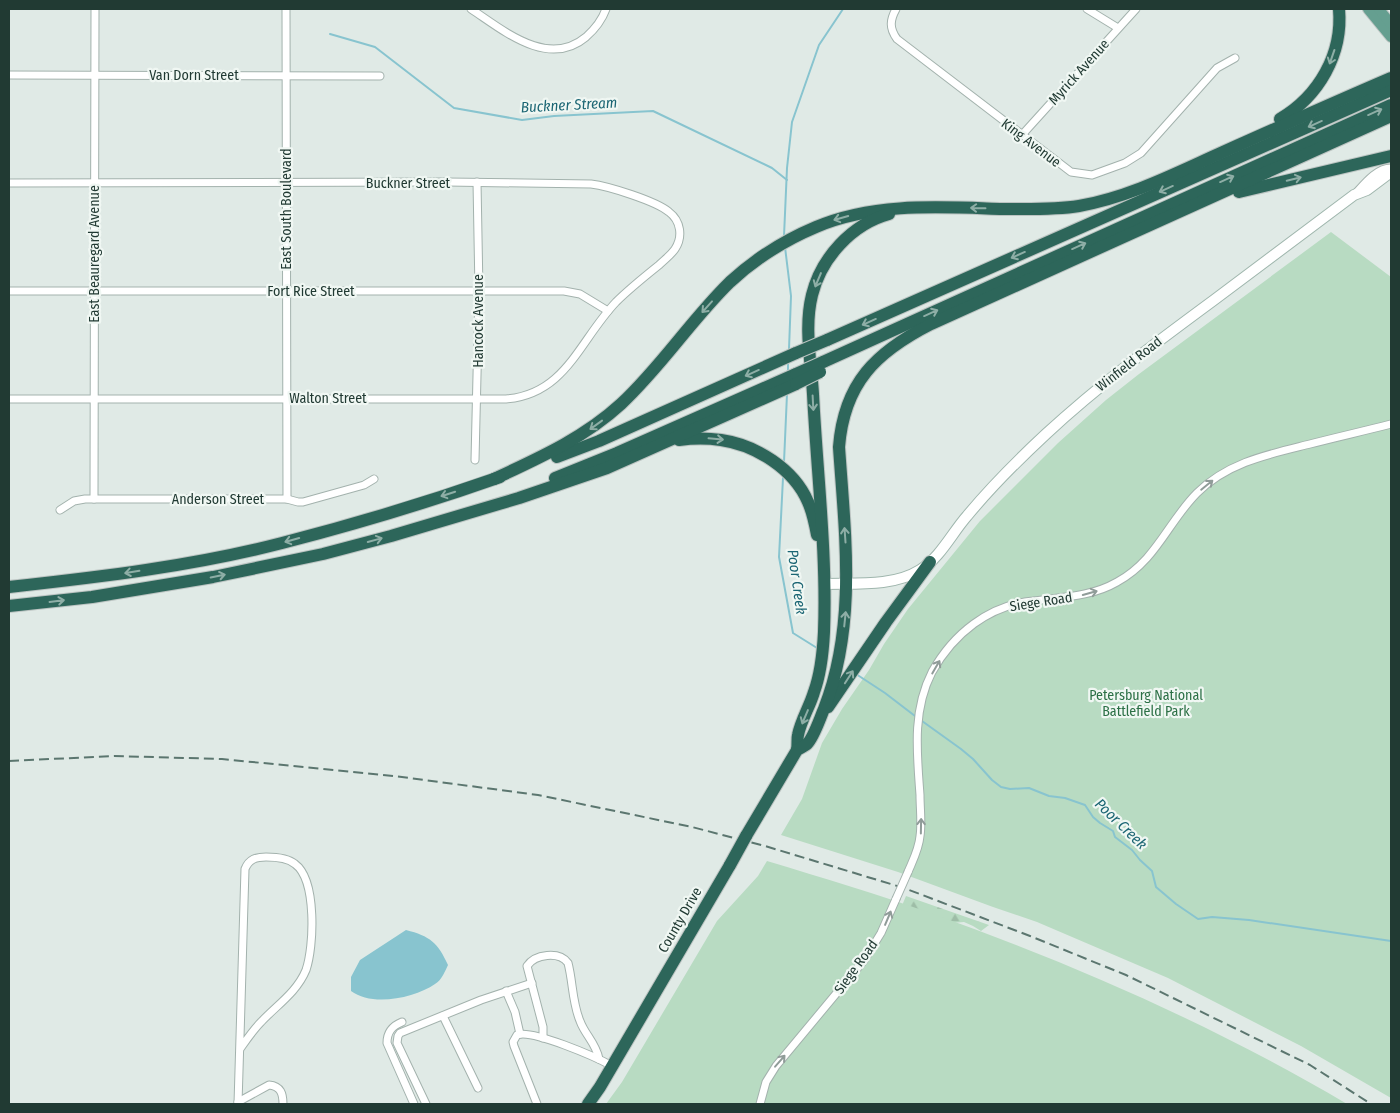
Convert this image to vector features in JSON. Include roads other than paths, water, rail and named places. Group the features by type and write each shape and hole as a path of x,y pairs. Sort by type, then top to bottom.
{"highway":[{"path":"1226,150 1292,112 1314,91 1322,80 1333,55 1339,28 1339,9"},
{"path":"494,480 568,444 603,420 644,380 729,284 765,255 795,237 832,221 870,211 906,209 1033,209 1078,206 1105,200 1144,187 1391,78"},
{"path":"9,587 131,572 263,547 369,518 537,465 599,440 827,340 1391,90"},
{"path":"9,606 166,585 298,560 391,536 581,477 667,441 796,379 1391,105"},
{"path":"822,367 925,327 1391,116"},
{"path":"1212,198 1391,156"},
{"path":"824,570 823,524 808,332 812,294 825,265 839,245 871,221 883,215 906,209"},
{"name":"County Drive","path":"588,1104 798,750 808,743 821,716 840,657 845,619 847,583 839,447 847,405 860,379 880,357 891,347 925,327"},
{"path":"459,515 617,453 796,379"},
{"path":"667,441 723,440 750,448 774,462 794,481 808,500 824,570"},
{"path":"821,716 836,698 886,622 930,562"},
{"name":"County Drive","path":"798,750 798,735 816,689 822,654 824,570"}],"main road":[{"path":"1368,9 1391,37"},
{"path":"1379,9 1391,24"},
{"name":"Winfield Road","path":"824,584 895,580 913,574 930,562 966,516 1004,475 1075,408 1120,371 1354,195 1367,190 1391,172"}],"street":[{"name":"East Beauregard Avenue","path":"94,499 95,9"},
{"name":"East South Boulevard","path":"286,9 287,499"},
{"path":"471,9 530,45 540,48 558,49 573,45 592,32 606,9"},
{"name":"King Avenue","path":"896,9 890,22 897,39 1021,136 1071,172 1092,175 1117,166 1141,153 1217,68 1235,58"},
{"path":"1087,9 1118,28"},
{"name":"Myrick Avenue","path":"1021,136 1136,9"},
{"name":"Van Dorn Street","path":"9,75 380,76"},
{"name":"Winfield Road","path":"1354,195 1380,171 1391,168"},
{"name":"Buckner Street","path":"9,183 477,182 602,185 663,208 673,215 680,229 679,241 672,254 608,311"},
{"name":"Hancock Avenue","path":"475,460 478,399 479,291 477,182"},
{"name":"Fort Rice Street","path":"9,291 572,292 589,299 608,311"},
{"name":"Walton Street","path":"9,399 517,398 535,393 547,386 564,370 608,311"},
{"name":"Siege Road","path":"760,1104 766,1082 776,1066 865,959 881,933 918,850 921,830 916,745 922,700 939,660 955,640 965,630 990,614 1016,604 1087,594 1119,582 1150,555 1175,519 1198,492 1230,469 1261,456 1391,424"},
{"name":"Anderson Street","path":"60,510 74,502 94,499 287,499 303,502 364,485 374,479"},
{"path":"238,1103 245,869 250,861 257,857 289,860 299,866 310,890 312,912 309,961 296,987 261,1022 240,1049"},
{"path":"543,1038 543,1026 527,966 531,961 544,956 559,956 565,959 568,965 580,1023 596,1048 599,1059"},
{"path":"426,1104 408,1068 397,1040 402,1032 506,991 532,983"},
{"path":"506,991 515,1012 520,1034"},
{"path":"443,1016 478,1088"},
{"path":"402,1022 391,1028 387,1043 414,1104"},
{"path":"537,1104 514,1046 514,1038 520,1034 529,1034 543,1038 599,1059 612,1066"},
{"path":"238,1103 269,1085 278,1087 281,1090 283,1104"}],"water":[{"path":"406,930 432,941 441,951 448,965 440,980 427,989 393,999 370,999 351,991 351,977 360,960"}],"waterway":[{"path":"784,236 787,168 792,122 819,45 843,9"},
{"name":"Buckner Stream","path":"330,34 375,47 454,108 522,120 554,116 653,111 772,168 787,180"},
{"name":"Poor Creek","path":"785,247 791,296 789,349"},
{"name":"Poor Creek","path":"788,364 788,370"},
{"name":"Poor Creek","path":"784,462 787,394"},
{"name":"Poor Creek","path":"783,478 779,557 793,633 817,648"},
{"name":"Poor Creek","path":"856,674 915,716"},
{"name":"Poor Creek","path":"922,721 973,759 1001,787 1010,789 1029,788 1049,796 1065,798 1085,805 1093,817 1113,831 1115,837 1132,850 1152,871 1156,887 1198,919 1212,917 1249,920 1391,941"}],"railway":[{"path":"9,761 114,756 222,759 394,776 538,795 692,827 765,846 904,888 1126,975 1310,1065 1371,1104"}],"park label":[{"name":"Petersburg National Battlefield Park","path":"1146,704"}]}
